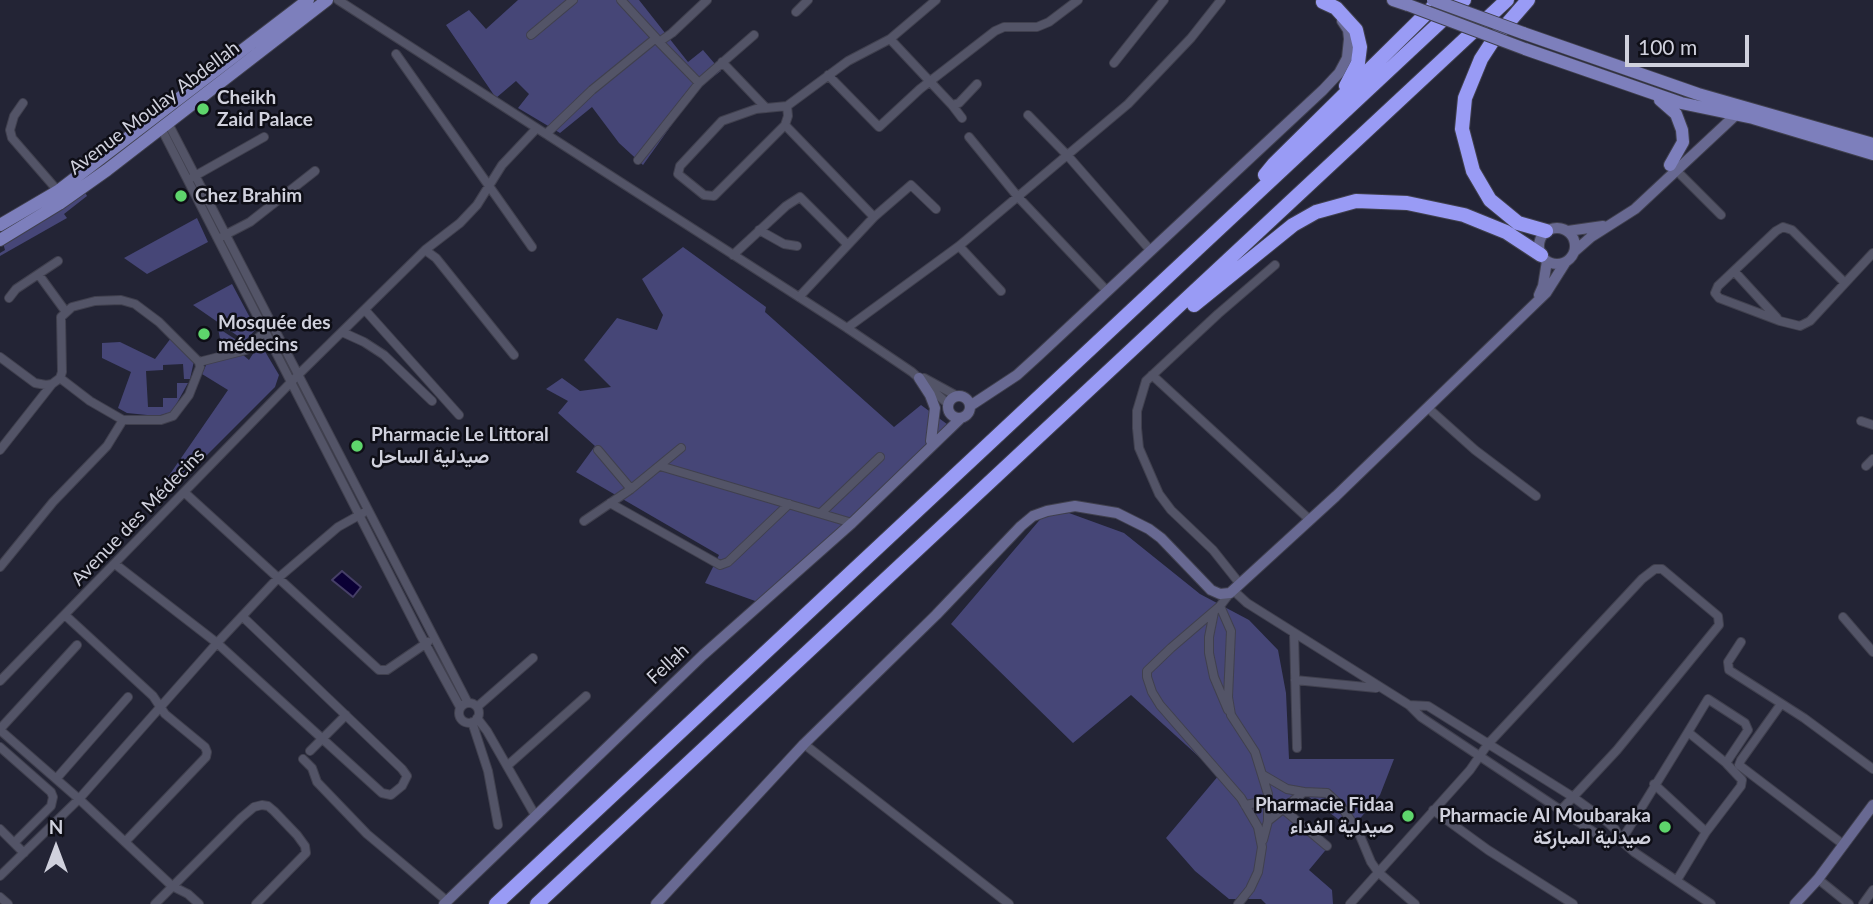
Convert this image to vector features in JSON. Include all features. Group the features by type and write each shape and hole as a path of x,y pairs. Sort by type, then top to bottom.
{"highway":[{"path":"1253,196 1274,164 1439,0"},
{"path":"496,904 1464,0"},
{"path":"537,904 1507,0"},
{"path":"1528,0 1494,39 1481,59 1465,98 1462,130 1468,160 1490,200 1511,219 1546,231"},
{"path":"1322,1 1347,18 1356,30 1360,47 1354,74 1332,108"},
{"path":"1100,381 1293,225 1316,212 1342,204 1392,201 1464,215 1506,232 1544,258"}],"main road":[{"name":"Avenue Moulay Abdellah","path":"2,222 58,191 308,0"},
{"name":"Avenue Moulay Abdellah","path":"0,240 85,186 327,0"},
{"path":"1393,0 1651,94 1681,103 1736,110 1873,145"},
{"path":"1433,0 1736,110 1873,154"},
{"path":"1651,94 1672,109 1681,125 1682,142 1673,168"}],"street":[{"path":"338,0 847,328 915,375 966,398 970,406"},
{"path":"531,35 573,0"},
{"path":"621,0 699,83"},
{"path":"546,134 592,90 707,0"},
{"path":"796,12 808,0"},
{"path":"787,107 785,124 713,197 704,195 678,174 680,166 718,124 728,117 761,109 787,107 828,75 890,39 936,0"},
{"path":"828,75 879,127 920,89 999,29 1037,27 1049,22 1078,0"},
{"path":"1114,62 1164,0"},
{"path":"847,328 959,246 1069,156 1128,104 1191,38 1221,0"},
{"name":"Fellah","path":"446,903 703,655 852,523 968,414 970,406 1017,375 1339,73 1347,58 1348,30 1322,1"},
{"path":"638,160 699,83 754,35"},
{"path":"890,39 962,118"},
{"path":"396,54 532,247"},
{"path":"722,62 761,109"},
{"path":"952,105 959,103 978,84"},
{"path":"23,103 14,116 10,130 12,138 58,191"},
{"path":"1535,304 1543,286 1544,258 1539,240 1546,231 1557,228 1568,231 1600,227 1616,218 1736,110"},
{"path":"1028,115 1069,156 1151,251"},
{"path":"785,124 874,217"},
{"path":"165,125 196,175 264,332 365,513 397,561 469,706 488,771 498,825"},
{"path":"165,125 188,181 299,374 425,643 469,706"},
{"name":"Avenue des Médecins","path":"0,681 299,374 425,250 460,223 477,205 511,155 536,129"},
{"path":"188,181 264,137"},
{"path":"969,137 1018,197 1107,291"},
{"path":"1673,168 1721,215"},
{"path":"1262,847 1258,827 1245,805 1160,705 1148,682 1147,671 1217,609 1535,304 1546,293 1575,251 1591,237 1628,216 1673,168"},
{"path":"222,237 250,222 314,171"},
{"path":"799,297 874,217 911,185 936,209"},
{"path":"733,255 786,206 800,197 847,244"},
{"path":"1845,283 1792,230 1783,228 1776,231 1718,286 1715,293 1794,326 1805,324 1845,283 1873,253"},
{"path":"759,230 779,242 797,246"},
{"path":"1568,231 1574,240 1575,251"},
{"path":"959,246 1002,291"},
{"path":"425,250 436,258 514,355"},
{"path":"1544,258 1554,264 1565,262"},
{"path":"9,298 16,289 58,261"},
{"path":"1275,265 1218,313 1152,375 1143,388 1136,421 1139,447 1164,502 1213,550 1235,589 1247,603 1409,705 1421,717 1606,840 1621,841"},
{"path":"1734,271 1780,321"},
{"path":"39,275 66,312"},
{"path":"0,450 52,384 60,378 61,323 66,312 72,307 94,301 131,302 159,322 200,362 200,370 189,395 173,416 162,420 123,421 60,378"},
{"path":"365,310 460,415"},
{"path":"200,362 246,350 272,323"},
{"path":"342,332 384,355 432,401"},
{"path":"0,357 35,383 52,384"},
{"path":"915,375 960,419"},
{"path":"915,375 930,395 935,408 931,441"},
{"path":"1152,375 1310,520"},
{"name":"Fellah","path":"921,456 948,409 950,400 957,396"},
{"path":"1428,408 1475,450 1536,496"},
{"path":"0,567 53,502 102,452 123,421"},
{"path":"1861,421 1873,425"},
{"path":"584,522 631,489 681,447"},
{"path":"598,450 631,489"},
{"path":"821,513 880,457"},
{"path":"1866,467 1873,459"},
{"path":"660,466 852,523"},
{"path":"184,492 379,670 387,670 434,638"},
{"path":"610,503 720,565 728,562 789,504"},
{"path":"656,904 804,744 936,615 1021,526 1040,512 1075,506 1106,510 1127,517 1161,538 1211,590 1220,594 1235,589"},
{"path":"0,876 79,799 277,579 338,527 365,513"},
{"path":"387,566 397,561"},
{"path":"115,564 217,643 385,794 391,795 402,786 407,779 404,771 243,617"},
{"path":"1350,904 1488,744 1642,579 1655,569 1662,569 1718,616 1719,625 1617,750 1561,810"},
{"path":"1217,609 1209,636 1214,677 1222,699 1255,752 1268,801 1268,821 1254,881 1238,904"},
{"path":"1217,609 1231,631 1228,697 1231,715"},
{"path":"65,615 153,696 165,714 205,747 207,754 125,842"},
{"path":"1843,617 1873,652"},
{"path":"1294,634 1297,748"},
{"path":"1741,642 1728,662 1729,670 1873,769"},
{"path":"77,645 0,730 172,886 188,894 199,904"},
{"path":"474,720 467,722 460,718 469,706 533,658"},
{"path":"1295,680 1379,688"},
{"path":"507,766 586,696"},
{"path":"56,779 128,697"},
{"path":"1621,841 1708,699 1745,723 1748,728 1726,763"},
{"path":"1781,704 1739,765 1844,845"},
{"path":"1409,705 1428,706 1573,797 1615,829 1621,841 1711,904"},
{"path":"310,751 346,715"},
{"path":"474,720 507,766 535,815"},
{"path":"1677,880 1706,832 1742,784 1741,778 1726,763 1688,733"},
{"path":"804,744 1009,904"},
{"path":"0,747 51,792 53,797 51,806 14,843"},
{"path":"303,760 312,768 317,782 367,834 446,903"},
{"path":"1263,775 1287,789 1320,792 1333,797 1358,831 1378,872 1415,904"},
{"path":"1654,784 1706,832"},
{"path":"1268,821 1304,792"},
{"path":"1245,805 1268,801"},
{"path":"1796,904 1818,879 1873,804"},
{"path":"155,904 247,811 254,807 268,806 302,841 306,846 306,853 256,904"},
{"path":"1283,809 1327,846"},
{"path":"1433,810 1488,850 1573,904"},
{"path":"0,829 24,853"},
{"path":"1818,879 1849,904"},
{"path":"1863,904 1873,890"},
{"path":"0,897 8,904"}],"shaded area":[{"path":"518,0 639,0 688,62 703,50 721,71 698,88 643,165 619,143 592,107 560,133 518,108 529,94 516,81 496,98 446,25 469,10 486,29"},
{"path":"85,192 87,196 64,214 67,218 0,256 5,250 3,243"},
{"path":"197,218 208,242 147,274 124,258"},
{"path":"683,247 766,307 765,312 894,427 921,405 951,427 758,602 705,583 719,555 576,472 595,446 558,413 568,401 546,389 562,378 580,391 611,387 584,360 617,318 657,330 663,315 642,279"},
{"path":"232,284 256,329 245,341 193,305"},
{"path":"218,328 235,339 243,346 222,350"},
{"path":"171,338 194,361 190,379 184,379 183,364 163,365 163,370 146,371 148,407 163,407 163,398 177,398 177,383 188,383 172,412 147,415 127,413 118,408 131,372 102,358 102,343 120,342 155,359"},
{"path":"260,343 279,375 275,387 178,484 168,477 228,390 202,374 207,363 242,354 249,360"},
{"path":"1069,513 1124,533 1200,594 1249,620 1278,650 1286,693 1289,759 1394,759 1380,795 1351,829 1305,794 1293,814 1329,846 1309,870 1332,890 1333,904 1266,904 1261,899 1229,899 1195,871 1166,838 1219,775 1131,695 1073,743 951,624 1043,516"},
{"path":"342,571 361,587 353,597 332,580"}],"place":[{"name":"Cheikh Zaid Palace","path":"203,109"},
{"name":"Chez Brahim","path":"181,196"},
{"name":"Mosquée des médecins","path":"204,334"},
{"name":"Pharmacie Le Littoral صيدلية الساحل","path":"357,446"},
{"name":"Pharmacie Fidaa صيدلية الفداء","path":"1408,816"},
{"name":"Pharmacie Al Moubaraka صيدلية المباركة","path":"1665,827"}]}
